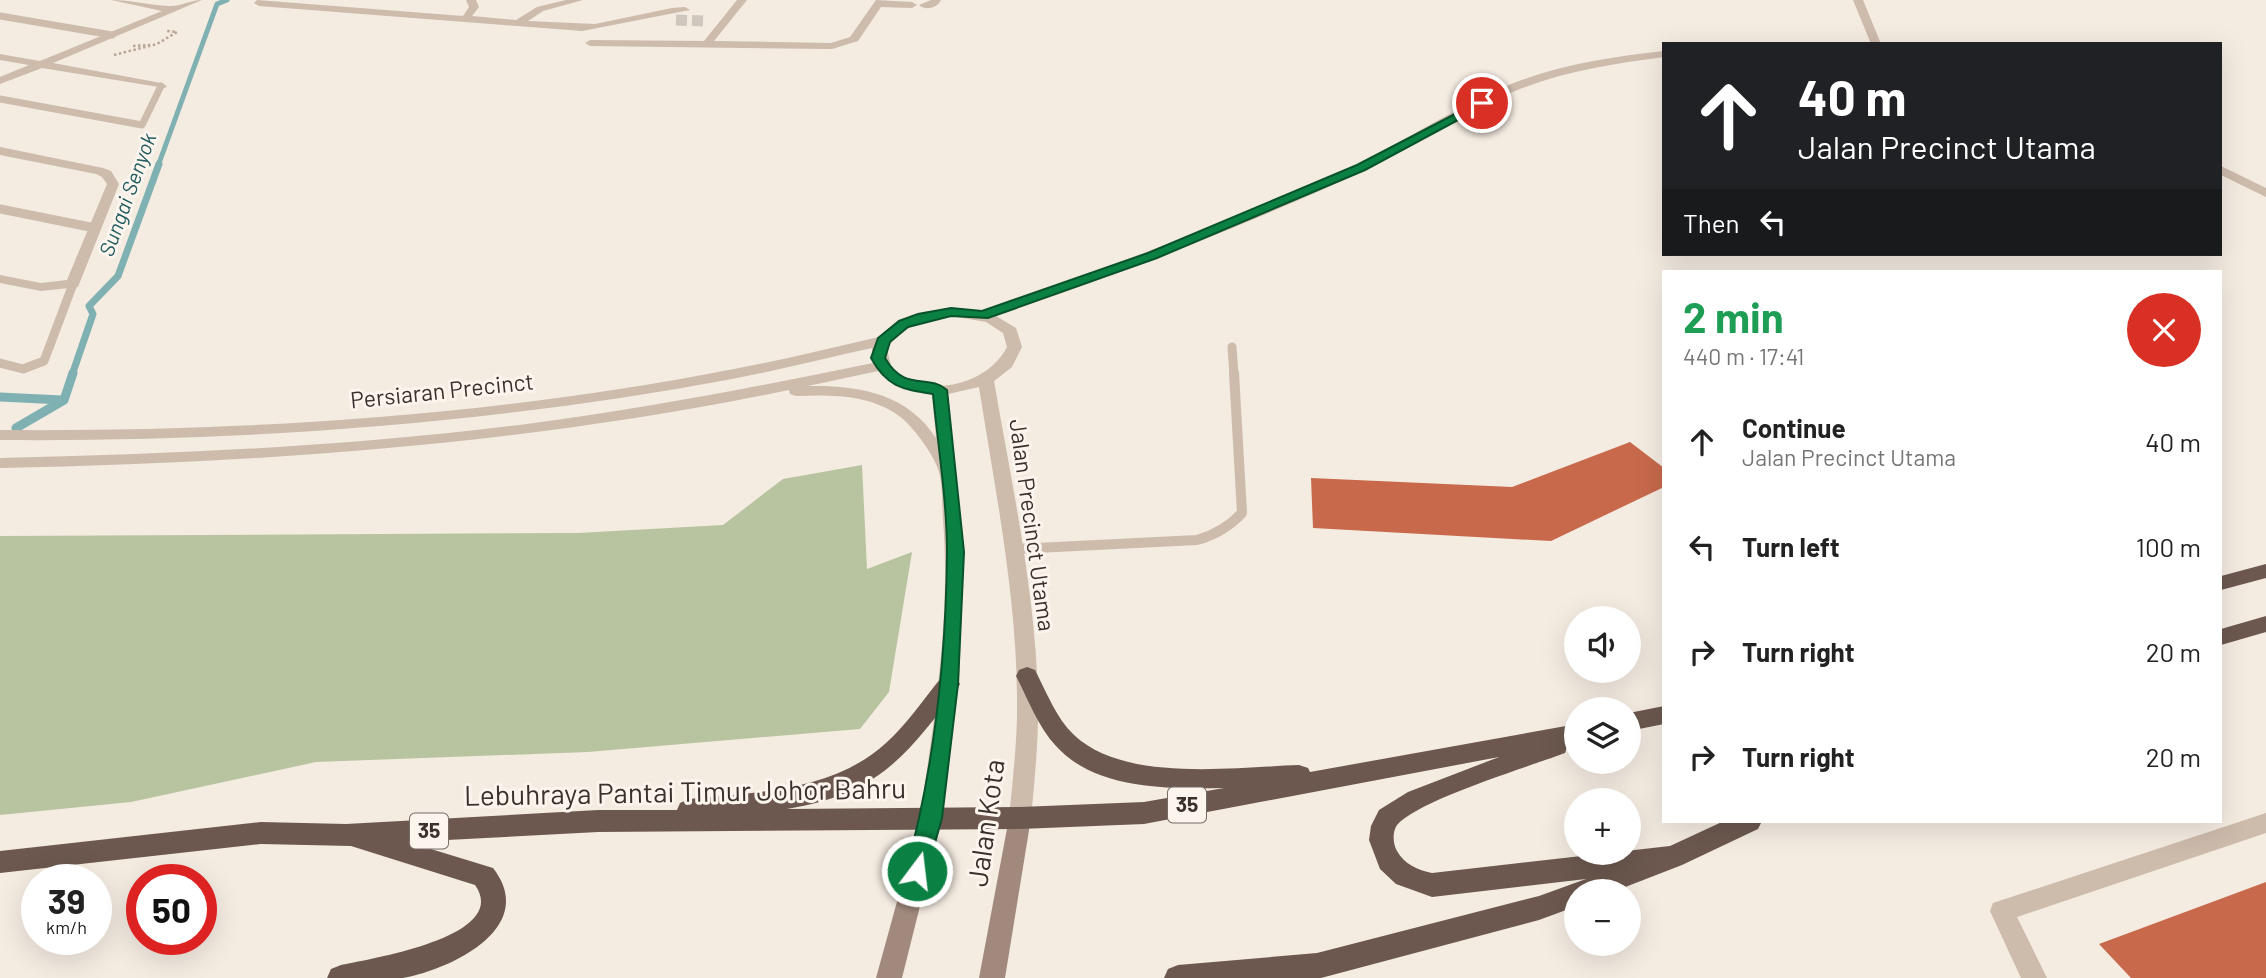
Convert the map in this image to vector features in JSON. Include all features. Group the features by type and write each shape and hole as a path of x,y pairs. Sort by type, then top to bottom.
{"highway":[{"path":"2222,583 2266,571"},
{"path":"2222,637 2266,624"},
{"path":"1027,676 1055,728 1067,743 1097,764 1138,775 1352,775"},
{"path":"598,821 802,796 847,783 887,756 949,684"},
{"path":"1641,720 1662,715"},
{"name":"Lebuhraya Pantai Timur Johor Bahru","path":"0,862 261,833 346,835 598,821 1020,818 1144,813 1564,735"},
{"path":"1564,744 1422,797 1389,816 1381,839 1390,863 1401,874 1433,885 1673,857"},
{"path":"1615,879 1673,857 1745,823"},
{"path":"341,978 448,951 468,940 483,927 495,901 492,885 484,876 346,835"},
{"path":"1178,978 1308,972 1564,899"}],"main road":[{"path":"889,978 931,818"},
{"name":"Jalan Kota","path":"992,978 1020,818"}],"street":[{"path":"116,0 174,10"},
{"path":"0,81 197,0"},
{"path":"264,0 259,3 582,28 634,19 661,11 685,10"},
{"path":"466,18 474,8 471,0"},
{"path":"518,23 540,9 578,0"},
{"path":"707,44 724,16 742,0"},
{"path":"924,5 934,4 936,0"},
{"path":"1858,0 1875,42"},
{"path":"590,43 845,44 854,39 880,2 912,5"},
{"path":"634,19 676,20"},
{"path":"983,316 1128,264 1262,211 1361,168 1509,89 1587,65 1662,54"},
{"path":"0,57 161,86"},
{"path":"0,151 107,174 113,184 74,284 41,286 0,279"},
{"path":"2222,171 2266,193"},
{"path":"951,312 983,316 1006,327 1016,345 1009,364 986,380 964,387 940,390 909,386 897,381 881,366 879,349 883,341 903,324 926,316 951,312"},
{"name":"Persiaran Precinct","path":"0,435 121,436 335,425 536,405 733,374 883,341"},
{"name":"Persiaran Precinct","path":"0,463 103,461 326,449 533,428 757,392 881,366"},
{"name":"Jalan Precinct Utama","path":"986,380 1014,549 1027,676"},
{"path":"757,392 833,390 875,397 891,404 921,428 948,471"},
{"path":"931,818 949,684 955,552 940,390"},
{"name":"Jalan Kota","path":"1020,818 1026,759 1027,676"},
{"path":"2034,978 2002,911 2266,823"}],"lane":[{"path":"0,16 112,35"},
{"path":"0,99 142,125 161,86"},
{"path":"0,209 95,228"},
{"path":"0,363 23,369 44,360 74,284"},
{"path":"1014,549 1197,540 1225,529 1242,513 1232,347"}],"path":[{"path":"109,58 150,45"}],"green space":[{"path":"862,465 867,569 912,552 889,692 860,729 588,752 316,762 131,802 0,815 0,536 578,533 723,525 783,479"}],"building":[{"path":"1630,442 1662,466 1662,488 1551,541 1313,528 1311,478 1512,487"},
{"path":"2266,882 2266,978 2131,978 2099,944"}],"waterway":[{"name":"Sungai Senyok","path":"158,166 217,4 227,0"},
{"name":"Sungai Senyok","path":"72,375 93,314 89,306 118,276 159,164"},
{"name":"Sungai Senyok","path":"16,428 64,400 73,373"},
{"name":"Sungai Senyok","path":"0,397 62,400"}],"tunnel":[{"path":"676,20 705,21"}],"route":[{"path":"917,871 931,818 949,684 955,552 940,390 909,386 887,374 878,358 883,341 903,324 918,318 951,312 983,316 1152,255 1361,168 1482,103"}]}
